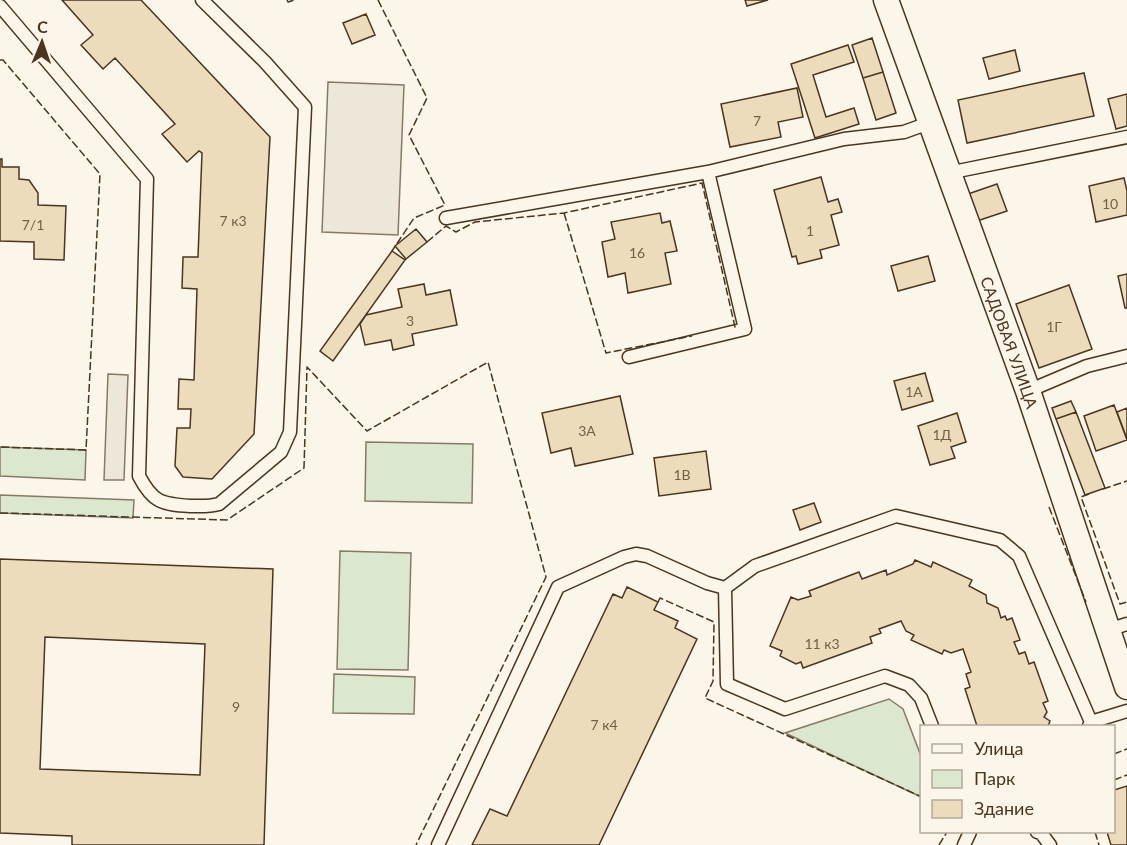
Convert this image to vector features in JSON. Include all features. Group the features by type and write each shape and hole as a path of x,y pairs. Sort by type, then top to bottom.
{"street":[{"name":"САДОВАЯ УЛИЦА","path":"886,0 1028,391 1118,627 1127,687"}],"lane":[{"path":"0,6 147,179 139,477 146,490 164,504 208,507 219,504 281,452 290,432 305,107 265,62 202,0"},
{"path":"446,218 708,172 844,139 904,132 929,123"},
{"path":"948,173 1127,137"},
{"path":"629,357 745,329 708,172"},
{"path":"1028,391 1087,366 1127,356"},
{"path":"725,588 755,566 896,516 1000,540 1019,556 1090,724 1127,711"},
{"path":"438,845 558,587 636,554 647,556 707,583 725,588"},
{"path":"725,588 728,684 785,709 885,676 909,685 921,698 932,725"},
{"path":"1041,833 1050,845"}],"green space":[{"path":"366,442 473,444 472,503 365,501"},
{"path":"0,447 86,450 85,480 0,476"},
{"path":"0,495 134,500 133,518 0,513"},
{"path":"340,551 411,553 408,670 337,669"},
{"path":"334,674 415,677 414,714 333,713"},
{"path":"889,699 903,709 920,753 920,797 785,733"}],"shaded area":[{"path":"328,82 404,85 398,235 322,232"},
{"path":"108,374 128,375 124,480 104,480"}],"building":[{"path":"62,0 141,0 270,137 254,434 212,479 183,477 175,466 177,428 190,428 191,409 178,409 179,379 194,380 197,289 182,288 183,257 198,257 202,153 199,151 187,162 162,134 175,124 115,58 103,69 81,45 93,35"},
{"path":"745,0 768,0 747,6"},
{"path":"366,14 375,35 352,44 343,23"},
{"path":"872,38 883,72 863,78 852,45"},
{"path":"848,45 854,62 813,75 826,117 854,108 859,124 815,138 791,64"},
{"path":"1015,50 1020,71 989,79 983,58"},
{"path":"883,72 896,113 876,120 863,78"},
{"path":"1084,73 1094,116 967,143 958,100"},
{"path":"797,88 803,117 778,122 781,137 730,147 721,104"},
{"path":"1127,94 1127,126 1116,129 1108,99"},
{"path":"0,159 2,159 2,167 19,167 19,179 29,180 38,193 38,205 66,206 64,260 34,259 34,242 0,241"},
{"path":"821,177 828,202 838,199 842,212 831,215 839,245 820,250 822,258 798,264 796,256 792,257 774,190"},
{"path":"1124,178 1127,191 1127,215 1096,222 1089,186"},
{"path":"997,184 1007,211 977,221 968,194"},
{"path":"660,213 662,223 670,221 677,251 665,253 671,284 628,293 625,273 608,277 602,242 615,239 611,222"},
{"path":"416,229 427,242 406,259 395,246"},
{"path":"392,251 405,260 333,361 320,351"},
{"path":"928,256 935,281 898,291 891,266"},
{"path":"1127,274 1127,308 1125,308 1118,276"},
{"path":"424,284 426,295 450,290 457,325 412,334 414,345 393,350 391,340 365,345 360,324 366,315 402,307 398,289"},
{"path":"1069,285 1092,349 1039,368 1016,304"},
{"path":"925,373 933,401 902,410 894,381"},
{"path":"620,396 633,454 575,466 571,448 551,453 542,413"},
{"path":"1071,401 1076,412 1056,419 1052,408"},
{"path":"1114,405 1127,440 1096,451 1084,416"},
{"path":"1127,408 1127,439 1117,412"},
{"path":"1076,412 1105,488 1085,495 1056,419"},
{"path":"957,413 966,442 951,447 955,458 930,465 918,426"},
{"path":"706,451 711,489 659,496 654,458"},
{"path":"814,503 821,522 800,530 793,510"},
{"path":"0,559 273,569 264,845 72,845 72,836 0,833","holes":["45,637 205,644 200,775 40,769"]},
{"path":"915,560 931,567 933,562 972,580 969,586 986,595 987,603 998,608 1001,618 1005,616 1007,620 1012,618 1020,640 1014,642 1019,654 1025,652 1029,664 1034,662 1048,701 1043,703 1047,712 1044,717 1050,721 1048,725 977,725 965,689 970,687 966,674 971,672 963,649 951,653 944,650 942,654 911,640 914,635 906,631 901,621 879,629 881,633 870,637 872,643 803,668 801,662 796,664 780,656 782,651 770,646 791,597 798,600 811,596 809,591 859,572 862,579 886,570 887,575 913,564"},
{"path":"627,587 658,602 654,610 678,621 675,628 697,639 599,845 472,845 490,809 507,816 613,594 622,598"},
{"path":"1127,786 1127,845 1111,845 1107,833 1115,833 1115,790"}],"fence":[{"path":"287,0 288,2 294,0"},
{"path":"378,0 427,98 409,135 445,205 414,218 392,251"},
{"path":"0,60 3,60 100,174 86,450 0,447"},
{"path":"427,242 446,226 456,232 475,222 564,213 702,183 735,327 733,328"},
{"path":"564,213 606,353 692,336"},
{"path":"0,513 227,520 304,468 307,367 367,431 488,362 546,577 416,845"},
{"path":"1103,489 1127,481"},
{"path":"1089,494 1081,497 1120,604 1127,602"},
{"path":"1049,507 1086,602"},
{"path":"658,602 660,598 714,622 713,681 705,698 920,796"},
{"path":"1115,754 1127,749"},
{"path":"1115,780 1127,775"},
{"path":"939,845 946,833"},
{"path":"1095,833 1099,845"}]}
